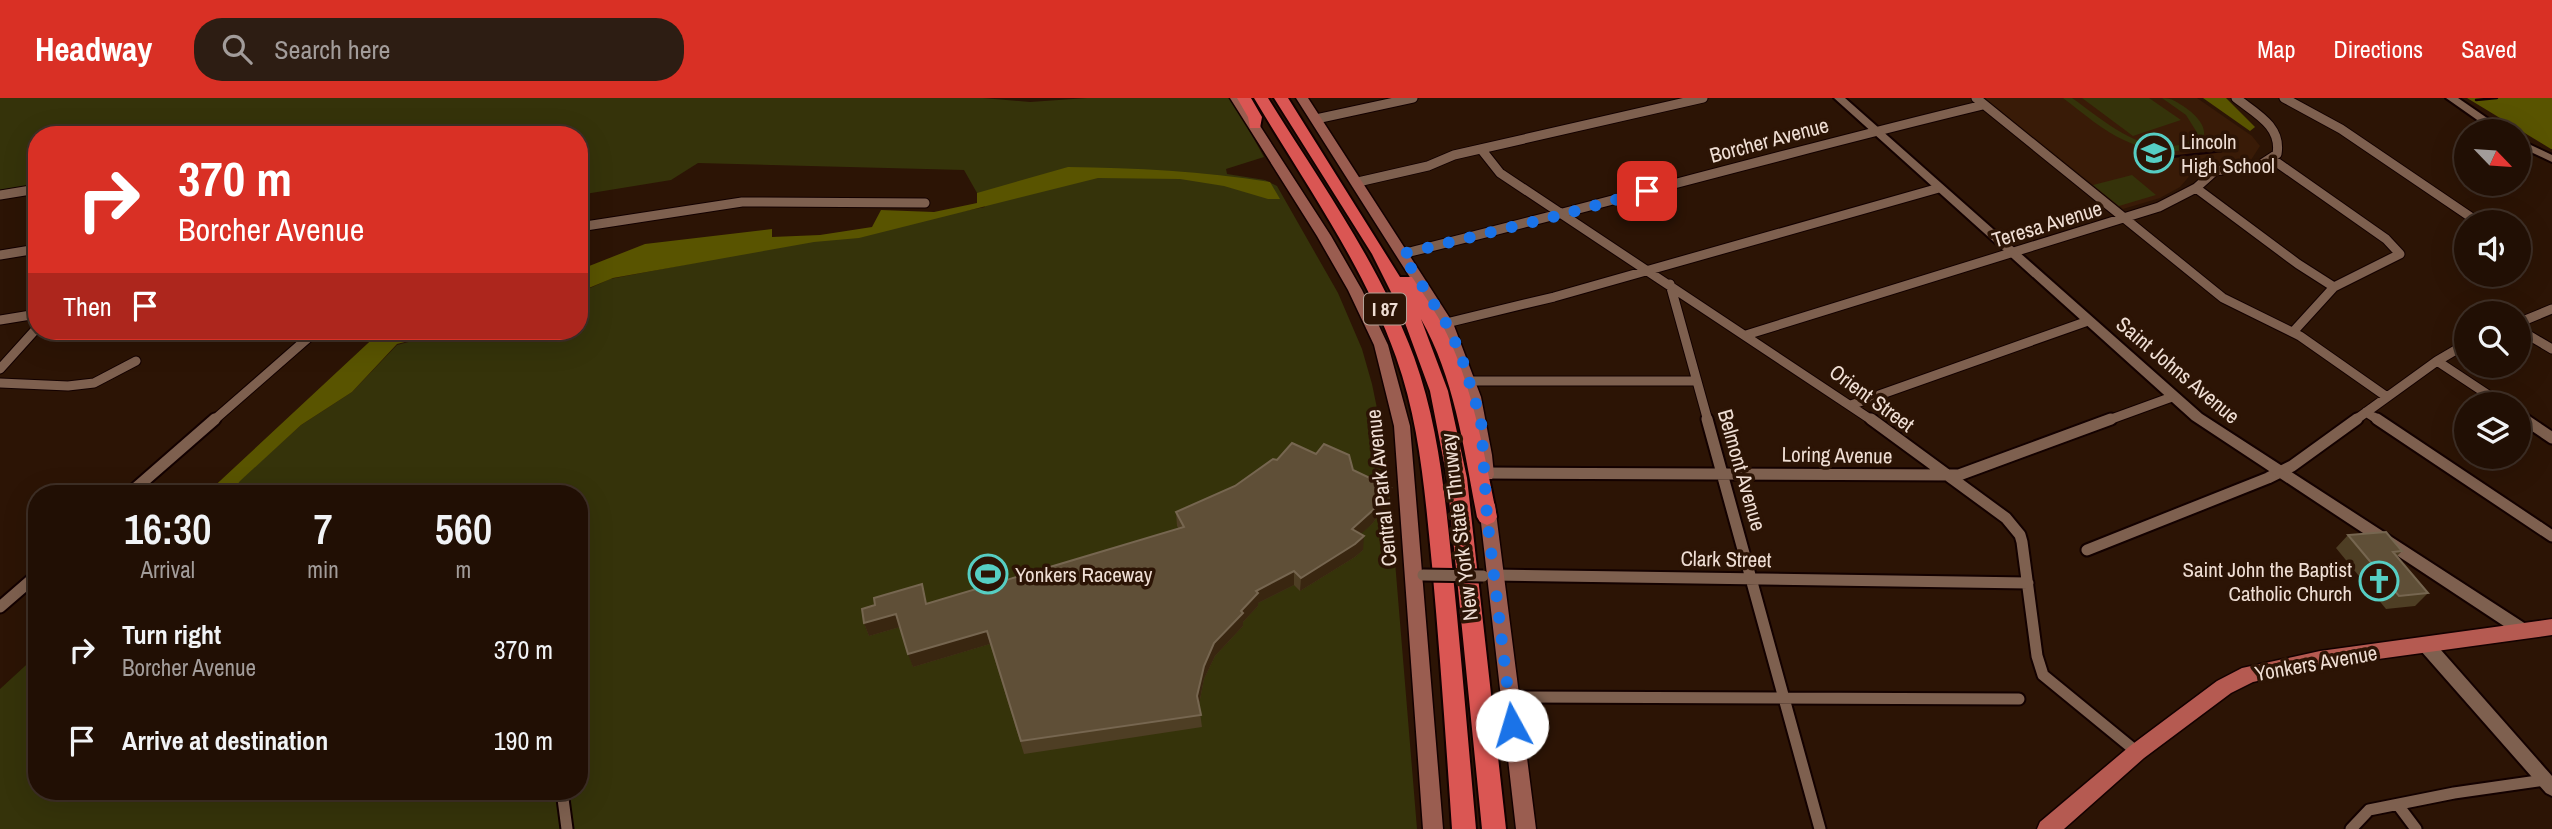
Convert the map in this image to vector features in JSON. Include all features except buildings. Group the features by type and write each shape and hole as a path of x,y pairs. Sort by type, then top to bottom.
{"highway":[{"path":"1244,98 1255,117 1255,125"},
{"name":"New York State Thruway","path":"1261,98 1372,284 1395,332 1414,386 1427,443 1440,546 1464,829"},
{"name":"New York State Thruway","path":"1281,98 1380,254 1421,337 1439,391 1452,447 1494,829"},
{"path":"1380,254 1401,273 1432,322 1447,353 1468,423 1487,517"}],"main road":[{"name":"Central Park Avenue","path":"1236,98 1356,290 1381,345 1402,426 1418,575 1433,829"},
{"path":"1302,98 1446,323 1469,380 1481,420 1486,473 1488,575 1509,698 1526,829"},
{"name":"Yonkers Avenue","path":"2049,829 2137,752 2224,687 2249,674 2320,659 2552,627"}],"street":[{"path":"1316,119 1413,98"},
{"path":"1357,182 1428,166 1481,149 1703,98"},
{"name":"Saint Johns Avenue","path":"1839,98 2172,397 2207,425 2524,631"},
{"path":"2236,98 2275,132 2279,148 2272,159 2386,239 2400,254 2334,287 2293,332"},
{"path":"2284,98 2341,129 2460,210"},
{"path":"2451,98 2482,119"},
{"path":"1980,101 2223,298 2293,332 2323,350 2387,397"},
{"name":"Borcher Avenue","path":"1402,254 1561,215 1980,101"},
{"path":"2531,148 2552,159"},
{"name":"Orient Street","path":"1481,149 1500,173 1851,405 2006,518 2020,534 2037,656 2043,675 2137,752"},
{"name":"Teresa Avenue","path":"1746,335 2124,219 2159,207 2196,188 2215,171 2260,165 2272,159"},
{"path":"1446,323 1554,297 1939,188"},
{"path":"2196,188 2298,264 2334,287"},
{"path":"0,195 28,191"},
{"path":"588,226 742,202 925,203"},
{"path":"0,255 28,250"},
{"name":"Belmont Avenue","path":"1670,284 1820,829"},
{"path":"2531,320 2552,309"},
{"path":"0,320 28,315"},
{"path":"1851,405 2088,321"},
{"path":"2531,335 2552,349"},
{"path":"0,369 28,338"},
{"path":"139,485 306,340"},
{"path":"2087,550 2279,472 2454,351"},
{"path":"0,383 68,386 94,383 136,361"},
{"path":"2437,361 2484,392"},
{"path":"1469,380 1697,381"},
{"name":"Loring Avenue","path":"1486,473 1959,475 2172,397"},
{"path":"2366,412 2552,536"},
{"path":"2531,424 2552,438"},
{"name":"Clark Street","path":"1418,575 2028,583"},
{"path":"0,607 28,583"},
{"path":"2427,646 2549,784"},
{"path":"1509,698 2019,699"},
{"path":"2351,829 2369,810 2454,793 2549,784"},
{"path":"563,800 567,829"},
{"path":"2398,805 2416,829"}],"shaded area":[{"name":"Yonkers Raceway","path":"0,98 983,98 1030,102 1087,98 1231,98 1264,157 1226,169 1227,174 1265,180 1277,186 1338,293 1362,349 1372,384 1386,452 1417,829 0,829 0,689 28,663 28,800 588,800 588,485 235,485 301,425 352,392 397,345 416,340 588,340 588,289 610,279 985,207 964,170 698,163 671,180 588,194 588,126 28,126 28,185 0,190"},
{"name":"Lincoln High School","path":"1985,98 2197,98 2252,136 2260,146 2251,160 2209,165 2192,173 2180,187 2160,198 2123,209"},
{"path":"2063,98 2072,98 2127,136 2158,146 2174,146 2190,141 2196,131 2186,115 2162,98 2169,99 2195,116 2201,123 2204,136 2201,142 2186,149 2168,151 2144,147 2109,132"},
{"path":"2082,98 2149,98 2181,120 2133,136"},
{"path":"2203,98 2226,98 2255,127 2250,131"},
{"path":"2467,98 2552,98 2552,149 2531,137 2531,119 2502,119"},
{"path":"1068,167 1119,168 1220,175 1270,182 1280,199 1268,199 1224,186 1180,179 1098,178 859,238 814,242 613,278 588,288 588,266 645,244 772,229 772,237 820,235 872,227 881,210 934,212 977,203 977,193"},
{"path":"2132,175 2156,195 2119,206 2093,185"},
{"path":"371,340 413,340 397,344 352,392 301,425 237,485 216,485"}],"waterway":[{"path":"2476,100 2497,98"},
{"path":"2171,157 2222,151"}],"place":[{"name":"Lincoln High School","path":"2154,153"},
{"name":"Yonkers Raceway","path":"988,574"},
{"name":"Saint John the Baptist Catholic Church","path":"2379,581"}],"route":[{"path":"1512,725 1487,517 1481,420 1460,352 1446,323 1402,254 1647,191"}]}
